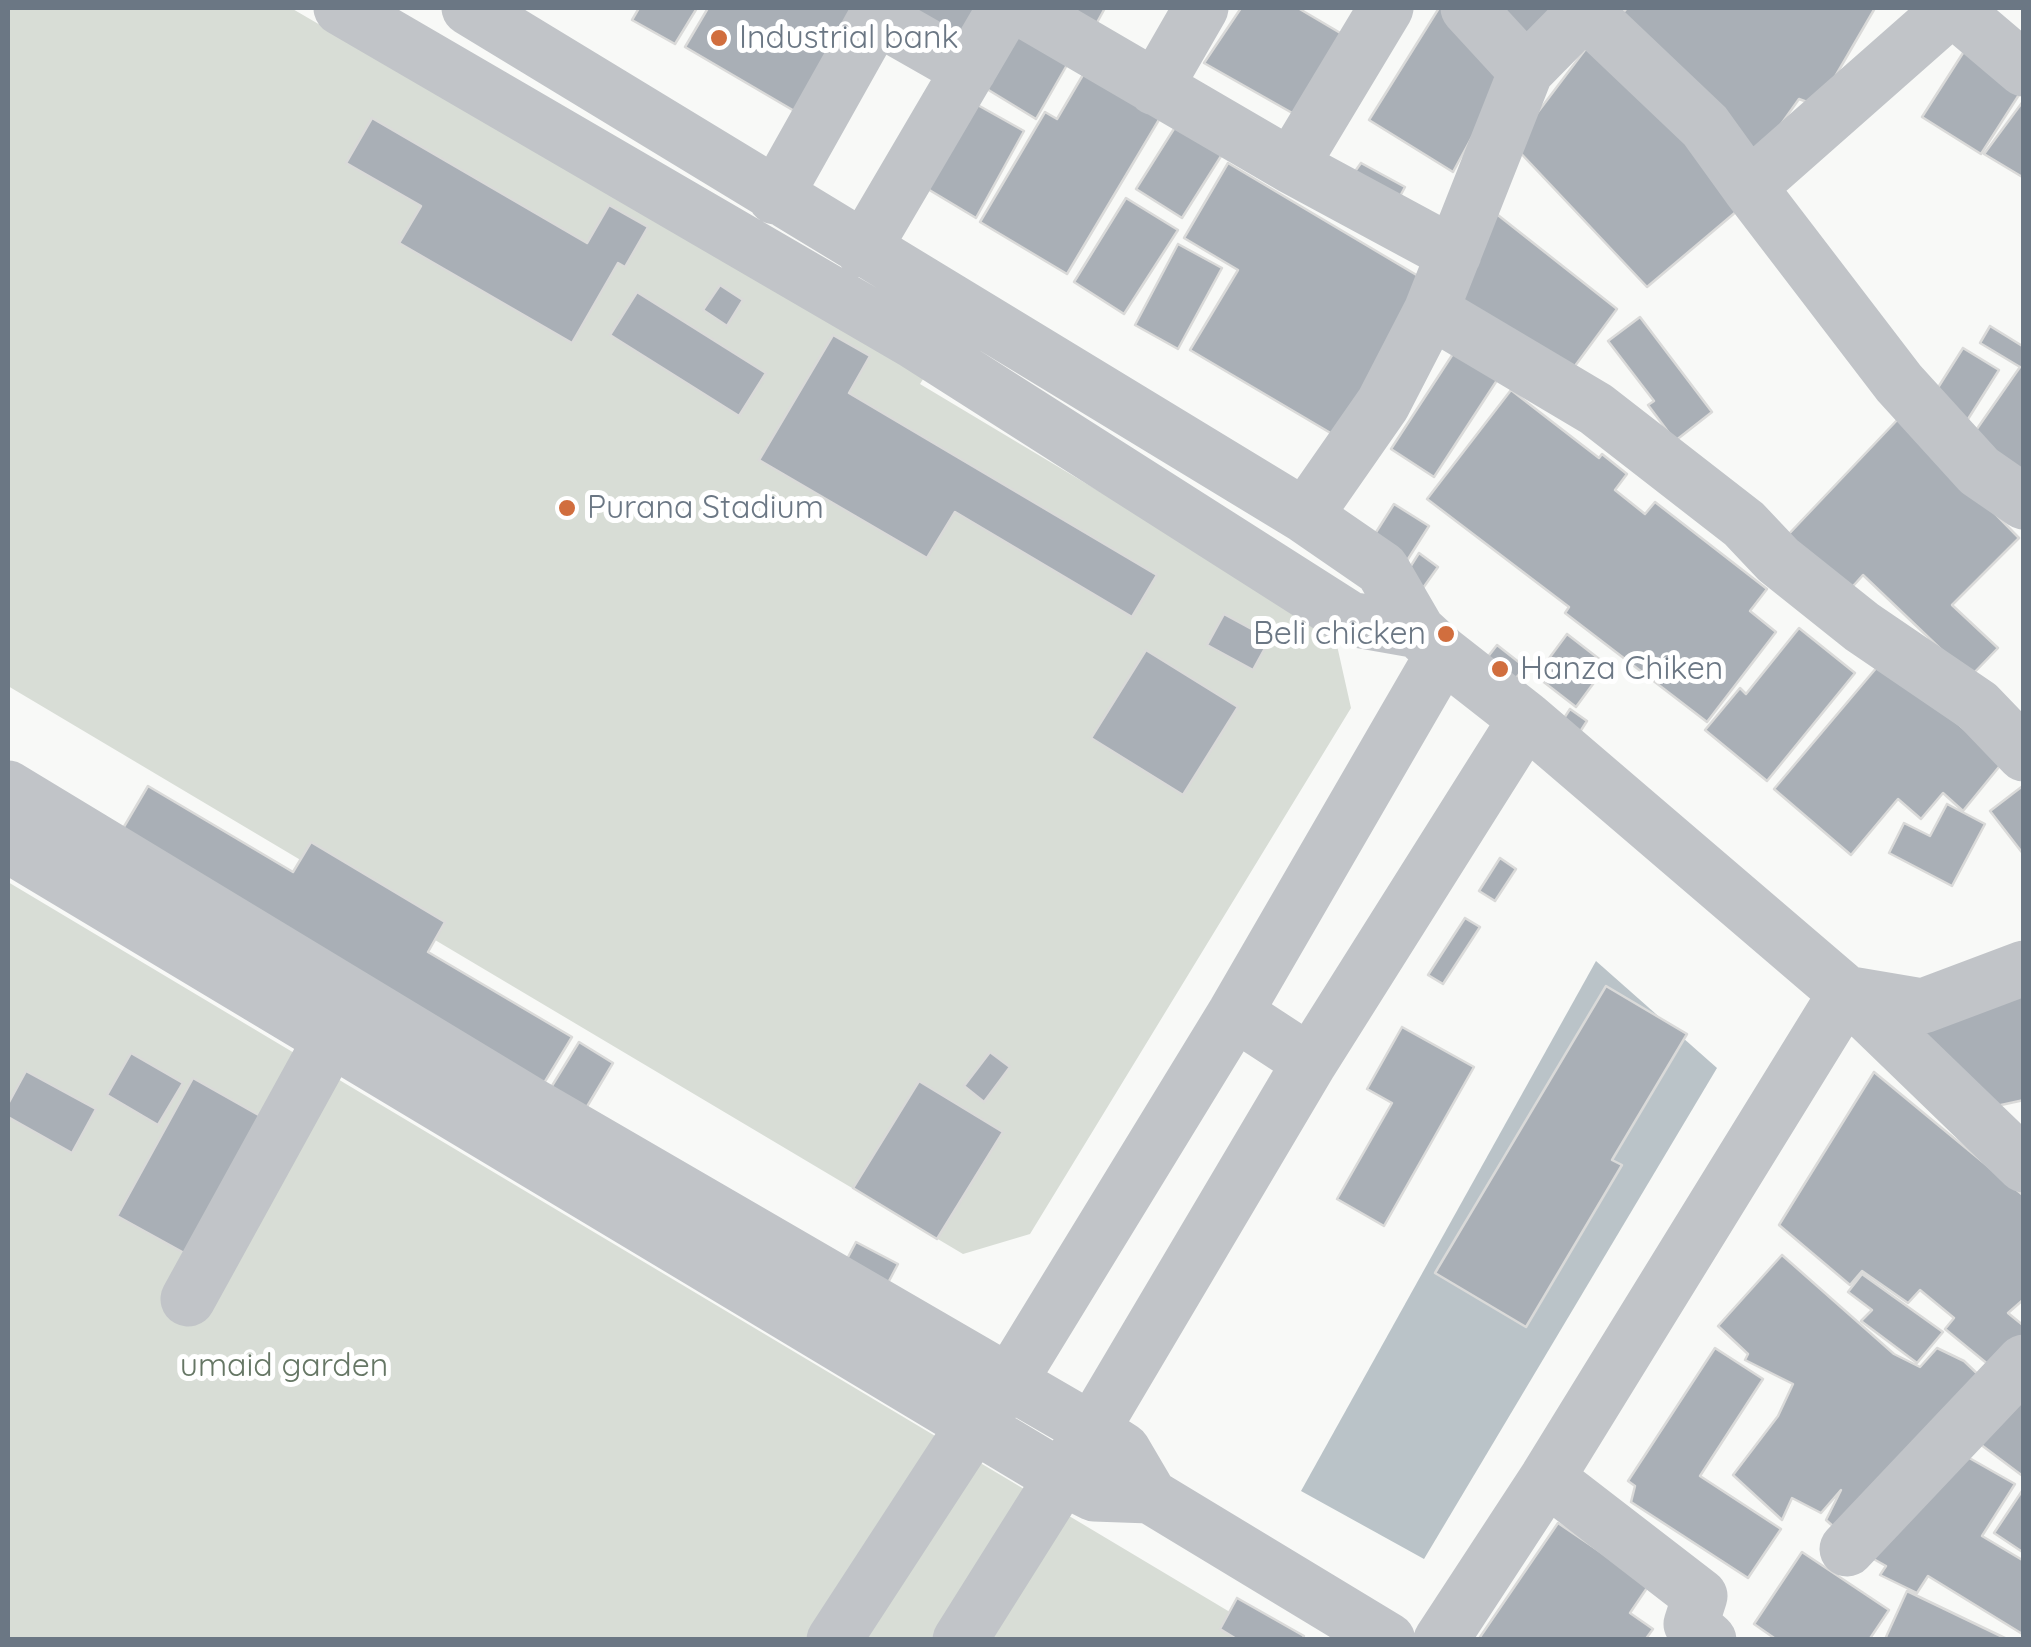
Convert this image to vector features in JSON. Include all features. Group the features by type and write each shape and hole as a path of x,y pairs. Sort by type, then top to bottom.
{"street":[{"path":"341,8 915,342 1350,619 1430,643"},
{"path":"469,8 774,197 1305,516 1382,568 1430,643 1526,719 1846,994 2024,1165"},
{"path":"862,250 1005,8"},
{"path":"1020,8 1291,166 1454,254"},
{"path":"1154,88 1201,8"},
{"path":"1291,166 1386,8"},
{"path":"1468,8 1526,70"},
{"path":"1749,187 1952,8 2024,69"},
{"path":"1305,516 1382,404 1431,311 1526,70 1586,9 1704,126 1899,383 1979,471 2024,502"},
{"path":"774,197 879,12 968,70"},
{"path":"1431,311 1596,409 1744,524 1778,560 1862,628 1978,706 2024,754"},
{"path":"834,1640 991,1404 1235,1013 1430,643"},
{"path":"960,1640 1092,1430 1310,1062 1526,719"},
{"path":"8,788 530,1104 991,1404 1062,1478 1094,1494 1150,1496"},
{"path":"8,845 331,1039 991,1404 1092,1430 1123,1450 1150,1496 1388,1640"},
{"path":"1846,994 1923,1006 2024,968"},
{"path":"1441,1640 1547,1478 1846,994"},
{"path":"1235,1013 1310,1062"},
{"path":"188,1299 331,1039"},
{"path":"1848,1549 2024,1362"},
{"path":"1547,1478 1700,1596 1691,1624 1709,1640"}],"green space":[{"name":"Purana Stadium","path":"8,8 291,8 648,216 945,344 920,384 1334,632 1351,708 1030,1234 963,1254 8,686"},
{"name":"umaid garden","path":"8,882 1275,1639 8,1639"}],"shaded area":[{"path":"1596,961 1717,1068 1424,1559 1301,1491"}],"building":[{"path":"639,8 697,8 675,44 632,20"},
{"path":"708,8 858,8 796,112 685,47"},
{"path":"904,8 994,8 967,51"},
{"path":"1074,8 1105,8 1094,28 1070,16"},
{"path":"1241,8 1298,8 1342,34 1294,114 1204,63"},
{"path":"1439,8 1454,8 1510,67 1453,172 1369,120"},
{"path":"1497,8 1561,8 1524,41"},
{"path":"1627,8 1875,8 1818,106 1799,99 1757,158 1612,26"},
{"path":"1012,19 1075,51 1036,119 977,83"},
{"path":"1597,34 1750,200 1647,287 1513,145"},
{"path":"1970,42 2024,87 1981,154 1922,117"},
{"path":"1087,68 1163,113 1067,274 980,222 1045,112 1057,119"},
{"path":"967,99 1024,131 976,218 921,185"},
{"path":"2024,100 2024,178 1984,154"},
{"path":"372,118 587,243 609,205 648,227 625,267 618,263 572,343 399,243 421,206 346,163"},
{"path":"1177,124 1223,153 1182,218 1136,189"},
{"path":"1228,163 1430,283 1339,438 1190,350 1238,270 1184,238"},
{"path":"1361,163 1405,187 1391,213 1346,184"},
{"path":"1126,198 1178,230 1124,314 1074,282"},
{"path":"1489,208 1617,309 1569,374 1459,308"},
{"path":"1178,244 1222,268 1178,349 1135,325"},
{"path":"720,285 743,300 727,326 703,310"},
{"path":"637,292 766,373 739,416 610,335"},
{"path":"1640,317 1712,412 1675,441 1648,405 1654,401 1608,341"},
{"path":"1990,326 2024,347 2024,467 2017,477 1965,446 2020,367 1980,343"},
{"path":"833,335 870,356 849,393 1157,575 1132,617 955,512 927,558 759,460"},
{"path":"1462,340 1505,368 1434,477 1391,449"},
{"path":"1963,348 1999,370 1963,427 1927,405"},
{"path":"1511,390 1599,458 1602,454 1627,474 1615,490 1645,514 1655,502 1767,589 1750,611 1776,632 1707,722 1565,613 1569,607 1427,499"},
{"path":"1900,417 2019,538 1952,605 1998,648 1970,677 1863,575 1846,594 1786,537"},
{"path":"1394,504 1429,526 1401,570 1366,548"},
{"path":"1419,553 1438,567 1423,588 1405,575"},
{"path":"1224,614 1270,639 1253,670 1207,645"},
{"path":"1799,628 1855,673 1767,781 1705,730 1740,688 1746,694"},
{"path":"1567,634 1607,665 1576,707 1536,676"},
{"name":"Hanza Chiken","path":"1497,645 1525,667 1503,694 1476,672"},
{"path":"1146,650 1238,707 1183,795 1091,738"},
{"path":"1883,660 2003,762 1963,811 1943,793 1921,819 1898,799 1851,855 1774,789"},
{"path":"1570,709 1587,721 1569,749 1551,738"},
{"path":"2024,785 2024,855 1990,811"},
{"path":"148,786 293,872 311,842 445,922 428,952 572,1037 538,1093 115,842"},
{"path":"1947,804 1985,824 1952,886 1889,853 1904,823 1930,836"},
{"path":"1500,858 1516,869 1495,901 1479,891"},
{"path":"1465,918 1480,927 1443,984 1428,975"},
{"path":"1606,986 1687,1034 1612,1160 1622,1165 1526,1327 1435,1273"},
{"path":"2024,994 2024,1100 1978,1110 1911,1037"},
{"path":"1402,1027 1474,1067 1384,1226 1337,1199 1392,1103 1367,1089"},
{"path":"579,1042 613,1063 582,1115 547,1094"},
{"path":"990,1052 1010,1067 984,1102 964,1086"},
{"path":"131,1053 183,1083 158,1125 107,1095"},
{"path":"26,1071 96,1109 72,1153 8,1117 8,1104"},
{"path":"1874,1072 2024,1196 2024,1299 2008,1313 2024,1326 2024,1335 1995,1370 1945,1329 1954,1318 1920,1290 1908,1303 1862,1271 1850,1285 1779,1225"},
{"path":"193,1078 271,1122 195,1259 117,1216"},
{"path":"919,1081 1003,1132 937,1239 853,1188"},
{"path":"856,1242 898,1264 879,1300 837,1278"},
{"path":"1782,1255 1894,1354 1920,1367 1937,1348 1964,1361 1985,1381 1844,1536 1826,1520 1841,1490 1821,1513 1792,1498 1782,1520 1733,1475 1778,1416 1793,1384 1745,1360 1748,1354 1718,1326"},
{"path":"1862,1274 1943,1332 1917,1363 1861,1321 1872,1310 1848,1292"},
{"path":"1715,1348 1763,1379 1700,1476 1781,1529 1748,1578 1631,1502 1635,1486 1628,1481"},
{"path":"2024,1390 2024,1477 1976,1441"},
{"path":"1957,1451 2015,1484 1982,1536 2024,1561 2024,1635 1928,1576 1917,1593 1880,1575 1886,1566 1861,1552"},
{"path":"2024,1488 2024,1553 1994,1533"},
{"path":"1558,1523 1649,1585 1630,1613 1653,1629 1645,1640 1478,1640"},
{"path":"1802,1552 1889,1610 1869,1640 1777,1640 1754,1624"},
{"path":"1907,1591 2009,1640 1890,1640 1886,1637"},
{"path":"1237,1598 1304,1636 1302,1640 1238,1640 1220,1629"}],"place":[{"name":"Industrial bank","path":"719,38"},
{"name":"Purana Stadium","path":"567,508"},
{"name":"Beli chicken","path":"1446,634"},
{"name":"Hanza Chiken","path":"1500,669"}]}
